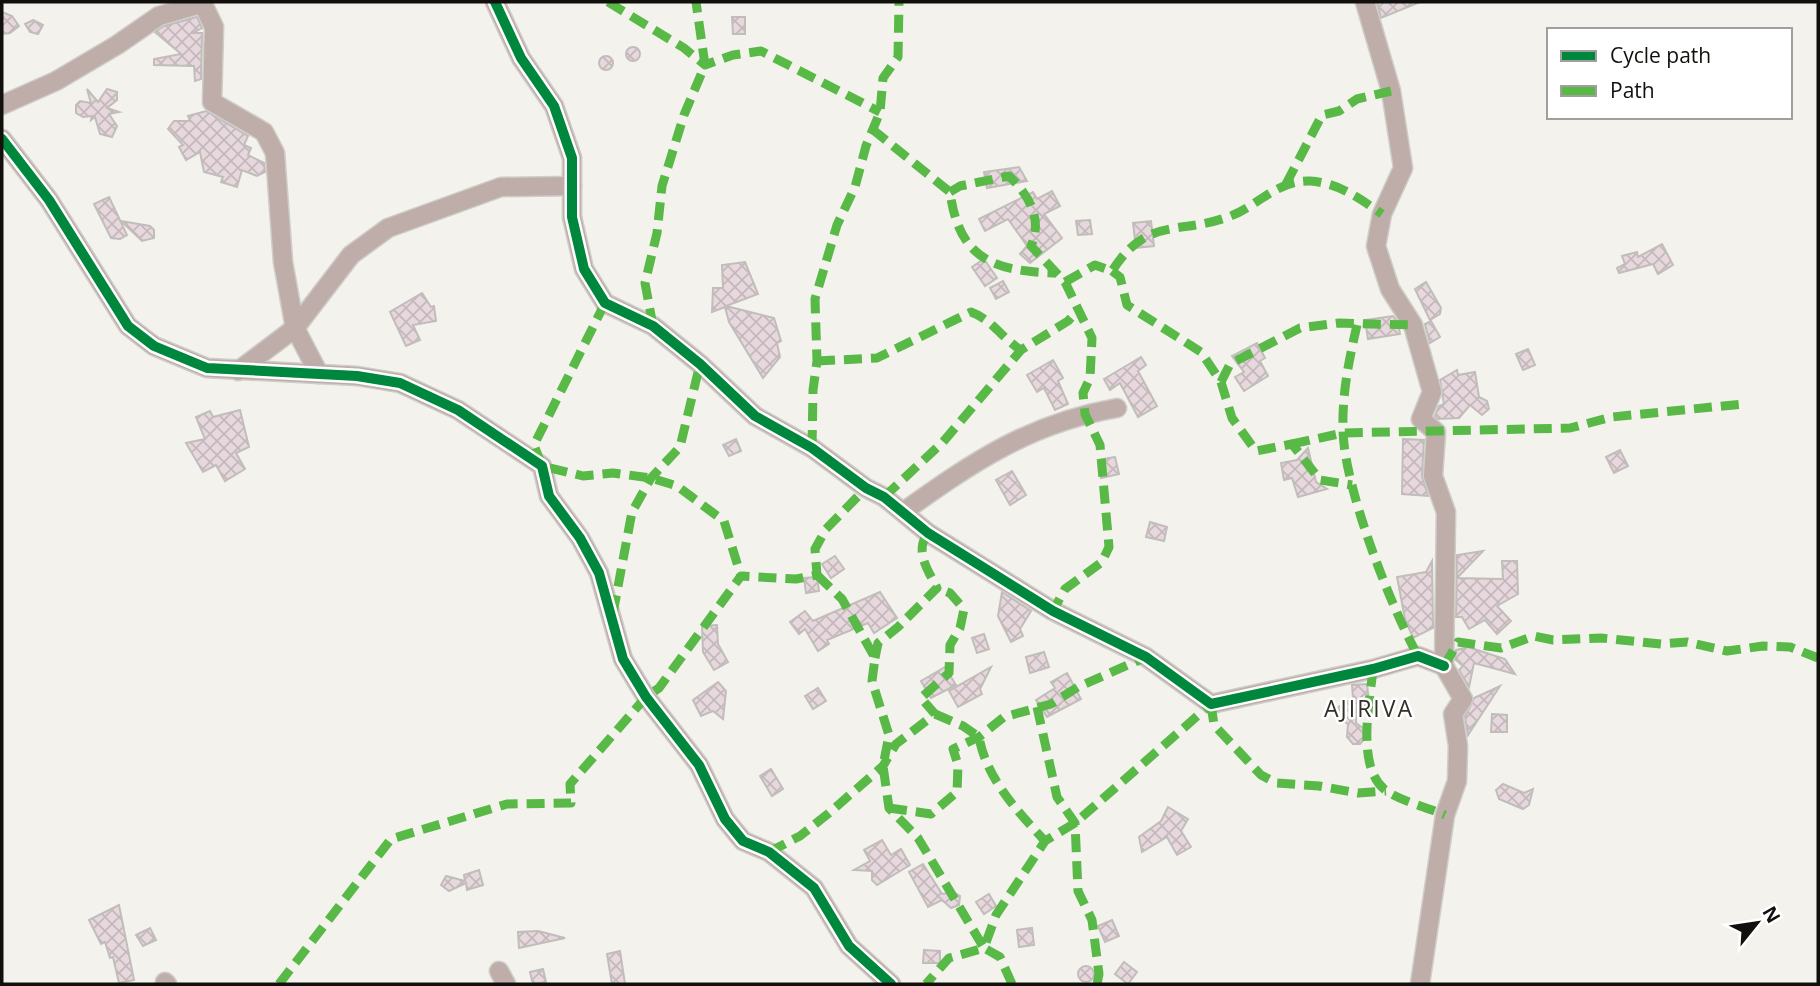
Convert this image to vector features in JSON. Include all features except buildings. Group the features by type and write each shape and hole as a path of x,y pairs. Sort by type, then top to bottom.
{"street":[{"path":"495,2 520,58 554,106 572,158 572,217 584,269 605,303 653,326 700,364 755,416 812,448 903,512 928,533 1053,611 1146,657 1211,704 1373,669 1418,656 1444,666"},
{"path":"1365,2 1391,91 1403,168 1382,214 1376,246 1390,289 1413,325 1432,392 1421,419 1436,432 1433,476 1446,512 1444,666 1463,699 1453,714 1458,746 1457,781 1445,815 1420,984"},
{"path":"2,105 56,81 117,45 159,16 201,3 214,27 212,102 264,132 275,153 283,262 295,328 319,374"},
{"path":"2,139 49,200 128,326 164,350 207,368 382,378 400,383 458,410 542,466 549,496 580,538 599,573 623,659 646,697 699,765 725,820 743,841 769,852 814,888 849,946 891,984"},
{"path":"238,371 295,328 351,255 388,229 501,187 572,186"},
{"path":"903,512 967,466 1049,424 1118,408"}],"marked path":[{"path":"608,2 684,48 705,65 733,55 761,51 880,112"},
{"path":"653,326 645,283 657,233 662,186 684,115 705,65 696,2"},
{"path":"812,448 813,390 817,361 815,299 837,225 855,187 866,146 880,112 883,78 898,57 899,2"},
{"path":"1286,184 1322,115 1339,111 1357,99 1391,91"},
{"path":"872,129 950,192 961,233 983,257 1014,269 1055,273"},
{"path":"950,192 960,186 1009,176 1016,183 1028,199 1035,217 1031,246 1065,282 1092,338 1090,378 1083,393 1085,414 1100,445 1109,547 1102,562 1065,589 1053,611"},
{"path":"1065,282 1095,265 1112,271 1125,254 1151,234 1228,217 1277,189 1298,182 1320,182 1339,188 1382,214"},
{"path":"1112,271 1120,277 1127,305 1201,352 1221,382 1232,418 1256,451 1292,444 1320,480 1352,485"},
{"path":"605,303 534,445 542,466 583,476 613,473 651,478 677,486 724,521 741,576"},
{"path":"884,497 943,442 1021,350 1068,321 1078,310"},
{"path":"817,361 877,358 971,312 985,319 1021,350"},
{"path":"1221,382 1230,364 1300,328 1339,323 1413,325"},
{"path":"1357,325 1344,403 1345,454 1370,545 1418,656"},
{"path":"613,613 632,512 651,478 680,447 700,364"},
{"path":"1292,444 1343,433 1570,428 1612,417 1743,404"},
{"path":"279,984 391,839 507,804 571,803 570,784 646,697 659,688 741,576 796,579 817,575 815,549 826,529 866,488"},
{"path":"875,658 878,643 937,588 922,554 928,533"},
{"path":"817,575 842,599 875,658 872,681 889,735 883,766 889,808 918,838 984,948 949,958 926,984"},
{"path":"769,852 800,836 829,813 883,766 896,744 935,714 921,698 949,673 950,645 960,628 964,609 950,593 937,588"},
{"path":"1444,666 1458,642 1501,648 1534,636 1553,640 1601,638 1661,644 1687,642 1727,651 1763,646 1790,647 1818,658"},
{"path":"889,808 931,814 957,792 958,765 953,749 979,737 1004,717 1051,704 1078,687 1146,657"},
{"path":"1373,669 1367,749 1375,778 1390,793 1445,815"},
{"path":"1211,704 1214,725 1261,775 1276,783 1319,786 1358,793 1386,791"},
{"path":"1012,984 1000,957 984,948 996,915 1045,841 1075,823 1211,704"},
{"path":"1037,707 1057,797 1075,823 1078,891 1092,920 1099,974 1097,984"},
{"path":"935,714 963,726 979,737 988,766 1004,794 1045,841"}],"cycle path":[{"path":"495,2 521,58 554,106 572,158 572,217 584,269 605,303 653,326 700,364 755,416 812,448 866,488 884,497 928,533 1053,611 1146,657 1211,704 1373,669 1418,656 1444,666"},
{"path":"2,139 49,200 128,326 154,346 207,368 357,376 400,383 458,410 542,466 549,496 580,538 599,573 623,659 646,697 699,765 725,819 743,841 769,852 814,888 849,946 891,984"}],"district":[{"name":"AJIRIVA","path":"1369,709"}]}
